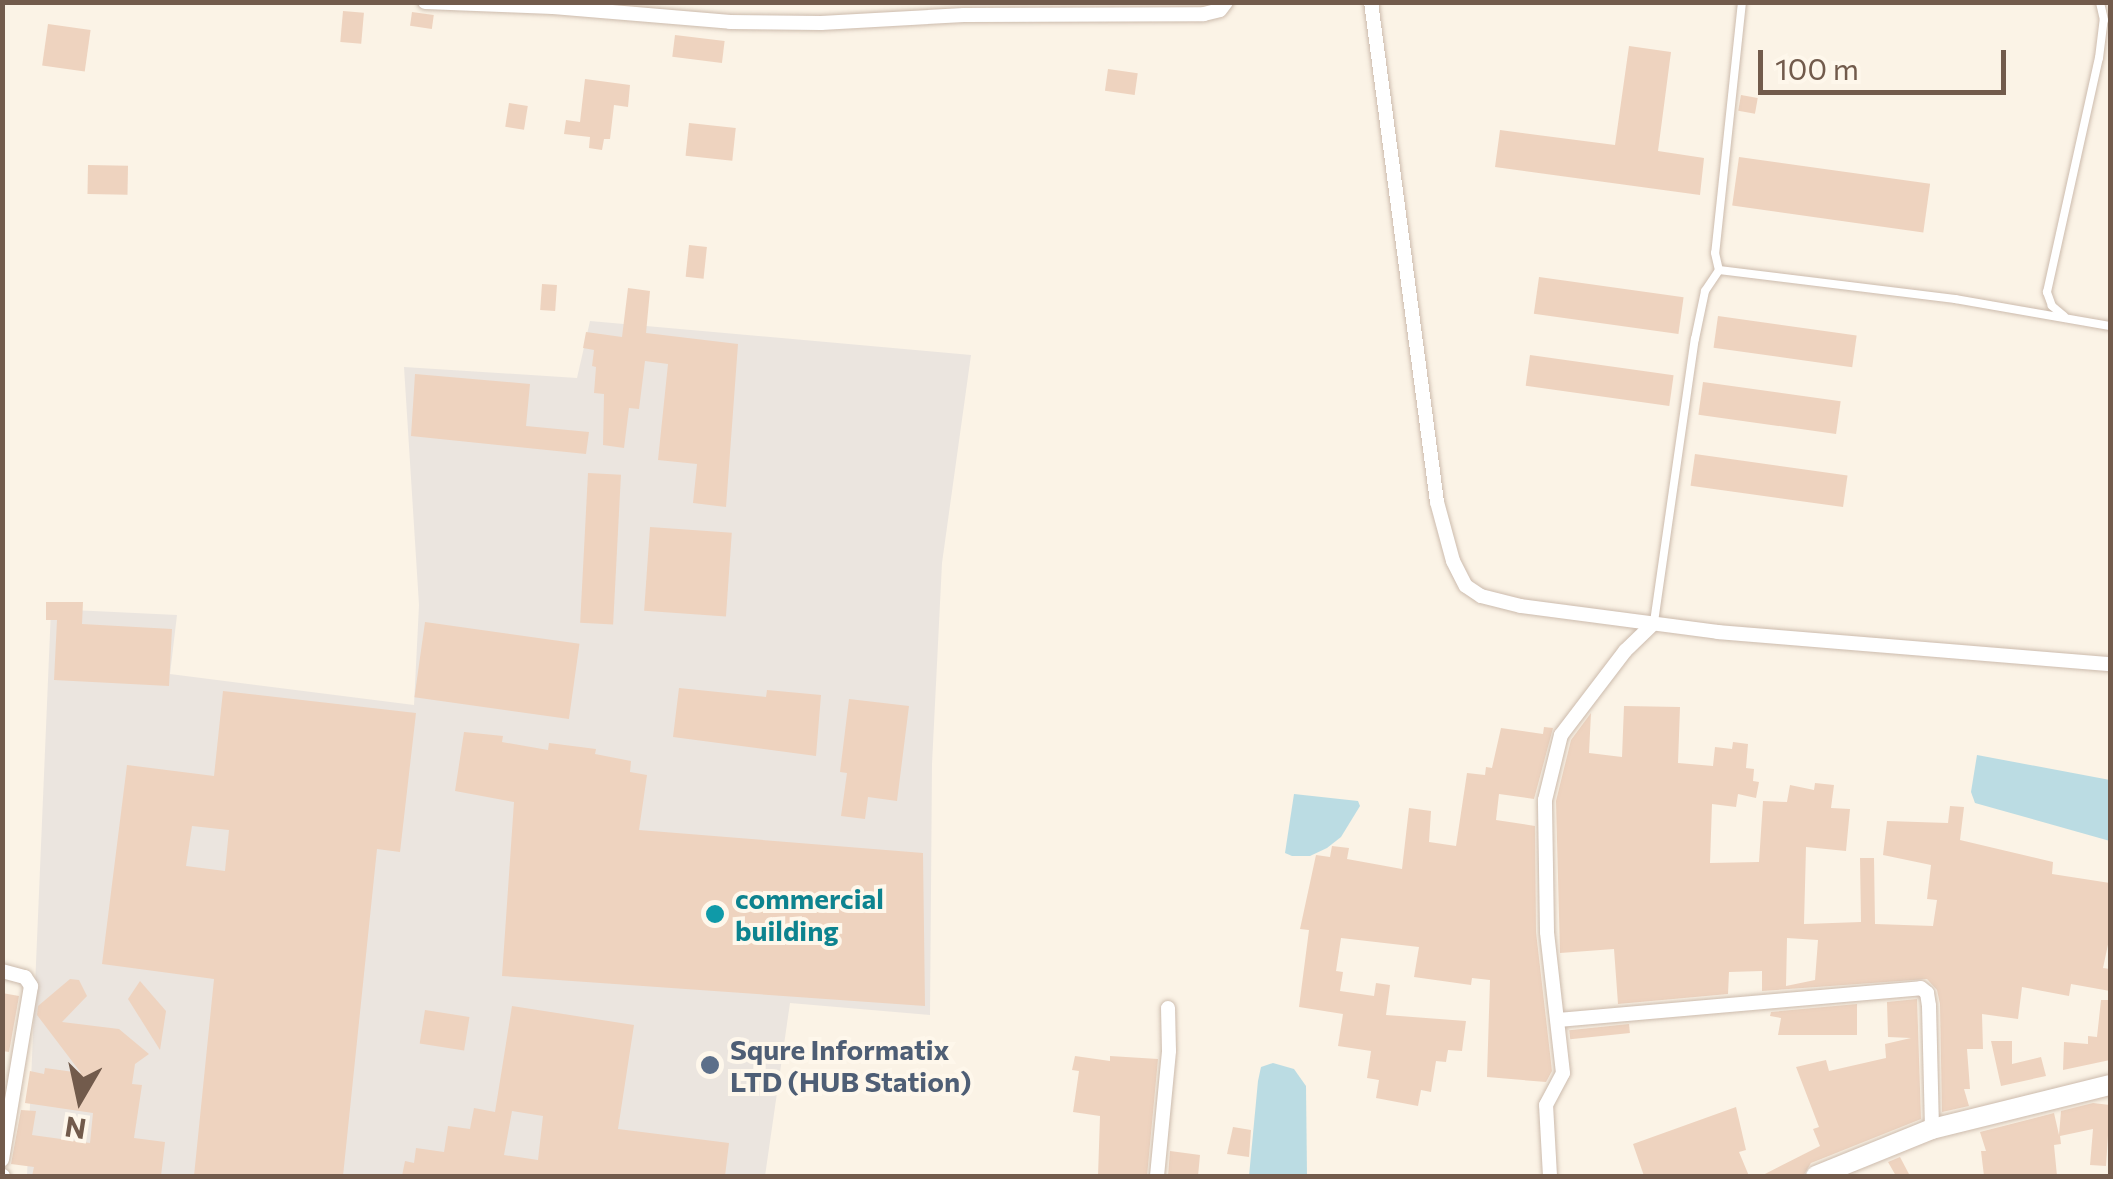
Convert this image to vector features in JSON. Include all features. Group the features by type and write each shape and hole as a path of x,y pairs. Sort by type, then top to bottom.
{"street":[{"path":"424,2 553,7 730,22 821,23 964,15 1204,14 1220,10 1226,2"},
{"path":"1371,2 1437,502 1452,561 1466,586 1481,596 1654,623 1893,649 2110,664"},
{"path":"1550,1176 1546,1106 1563,1073 1544,875 1545,800 1561,735 1625,650 1654,623"},
{"path":"2,972 24,976 31,986 2,1160"},
{"path":"1558,1020 1921,988 1928,996 1932,1129"},
{"path":"1158,1176 1170,1051 1168,1008"},
{"path":"1816,1176 1932,1129 2110,1085"}],"lane":[{"path":"1719,270 1715,263 1716,235 1742,2"},
{"path":"2072,321 2052,306 2046,292 2099,58 2104,20 2100,2"},
{"path":"1654,623 1695,340 1705,292 1719,270"},
{"path":"1719,270 1955,299 2110,326"}],"shaded area":[{"path":"590,321 971,355 942,563 932,764 930,1015 790,1003 765,1176 27,1176 51,609 177,615 170,674 414,705 419,605 404,367 577,378"}],"water":[{"path":"1977,755 2110,780 2110,841 1975,803 1971,792"},
{"path":"1294,794 1358,801 1360,806 1341,837 1327,848 1310,856 1292,856 1285,853"},
{"path":"1273,1063 1294,1069 1306,1086 1307,1176 1249,1176 1258,1081 1261,1067"}],"building":[{"path":"343,11 364,13 361,44 340,42"},
{"path":"412,12 434,15 432,29 410,26"},
{"path":"48,24 91,30 85,72 42,66"},
{"path":"675,35 725,41 722,63 672,57"},
{"path":"1629,46 1671,52 1658,151 1704,158 1700,195 1495,167 1500,130 1615,145"},
{"path":"1108,69 1138,73 1135,95 1105,91"},
{"path":"585,79 630,85 628,107 614,105 610,139 604,139 602,150 589,148 590,137 564,134 566,120 580,122"},
{"path":"1741,95 1758,98 1755,114 1738,111"},
{"path":"509,103 528,106 524,130 505,127"},
{"path":"689,123 736,128 732,161 686,156"},
{"path":"1739,157 1930,184 1923,232 1732,206"},
{"path":"88,165 128,166 127,195 87,194"},
{"path":"689,245 707,247 704,279 686,277"},
{"path":"1539,277 1684,297 1678,334 1534,314"},
{"path":"542,284 557,285 555,311 540,310"},
{"path":"628,288 650,291 646,333 738,344 726,507 693,503 697,464 658,460 668,364 645,361 639,409 629,408 624,448 603,445 604,394 594,393 594,350 583,348 586,332 622,337"},
{"path":"1718,316 1857,335 1852,367 1714,348"},
{"path":"1530,355 1674,375 1669,406 1526,386"},
{"path":"415,374 530,384 526,426 589,432 586,454 411,436"},
{"path":"1703,382 1841,401 1836,434 1698,415"},
{"path":"1695,454 1848,475 1843,507 1691,486"},
{"path":"588,473 621,475 613,625 580,623"},
{"path":"650,527 732,533 726,617 644,611"},
{"path":"46,602 83,602 82,624 172,629 169,686 54,680 57,620 46,620"},
{"path":"425,622 579,644 569,719 414,697"},
{"path":"679,688 766,697 767,690 821,695 816,756 673,737"},
{"path":"223,691 416,713 400,852 377,849 343,1176 194,1176 214,979 102,964 127,765 214,776","holes":["192,826 229,830 225,871 186,866"]},
{"path":"849,699 909,706 897,801 868,797 865,819 841,816 847,773 840,772"},
{"path":"1624,706 1680,707 1678,763 1713,766 1715,747 1732,749 1733,742 1748,744 1746,768 1754,769 1753,781 1759,782 1756,798 1738,794 1736,807 1712,804 1710,863 1759,862 1763,801 1787,802 1790,785 1814,790 1815,783 1834,785 1831,808 1850,809 1846,851 1806,847 1804,924 1861,922 1860,858 1874,858 1875,924 1933,926 1937,900 1927,899 1931,865 1883,855 1887,821 1948,823 1950,806 1964,807 1960,840 2053,862 2052,874 2110,883 2110,935 2103,968 2110,969 2110,991 2071,984 2069,996 2022,987 2018,1019 1982,1014 1983,1049 1967,1049 1970,1089 1964,1089 1969,1106 1942,1112 1940,1004 1937,990 1927,979 1762,991 1762,971 1729,972 1728,994 1618,1004 1614,949 1560,953 1556,801 1571,740 1591,713 1589,753 1622,757","holes":["1787,938 1818,940 1815,980 1786,986"]},
{"path":"1544,727 1553,728 1534,799 1499,794 1496,820 1535,826 1536,932 1552,1071 1546,1082 1487,1077 1490,980 1472,978 1471,985 1414,977 1419,947 1341,938 1336,971 1343,972 1340,991 1374,996 1376,983 1390,985 1386,1015 1466,1021 1462,1051 1448,1050 1446,1062 1436,1061 1431,1092 1421,1090 1418,1106 1376,1098 1379,1080 1367,1078 1371,1051 1338,1046 1343,1014 1299,1007 1309,930 1300,929 1316,855 1330,857 1332,846 1349,848 1347,859 1402,869 1409,808 1431,811 1429,842 1456,846 1467,773 1485,775 1486,767 1492,768 1501,728 1543,734"},
{"name":"commercial building","path":"464,732 503,736 502,742 548,750 549,743 596,749 595,754 631,761 630,772 647,775 639,830 923,853 925,1006 502,976 514,802 455,791"},
{"path":"70,979 79,980 87,996 62,1022 119,1029 149,1054 135,1064 132,1084 142,1085 134,1138 165,1142 161,1176 32,1176 34,1167 11,1164 21,1110 36,1111 32,1135 90,1143 93,1113 25,1103 30,1071 44,1074 45,1068 81,1073 37,1015 38,1006"},
{"path":"140,981 166,1011 160,1050 128,999"},
{"path":"2,993 19,996 9,1052 2,1051"},
{"path":"1917,999 1921,1119 1811,1163 1803,1176 1761,1176 1820,1146 1813,1129 1819,1127 1796,1067 1826,1060 1829,1071 1886,1058 1885,1044 1911,1038 1888,1037 1887,1002"},
{"path":"2101,1000 2110,1000 2110,1060 2063,1070 2064,1042 2088,1044 2088,1036 2097,1037"},
{"path":"1857,1004 1857,1035 1778,1035 1781,1018 1770,1016 1771,1012"},
{"path":"512,1006 634,1025 618,1129 729,1143 725,1176 402,1176 405,1161 414,1163 416,1148 444,1152 448,1126 470,1129 474,1108 495,1112","holes":["512,1111 543,1116 538,1160 504,1155"]},
{"path":"425,1010 469,1017 464,1051 420,1044"},
{"path":"1629,1024 1630,1033 1570,1039 1569,1030"},
{"path":"1991,1041 2012,1041 2012,1064 2041,1057 2046,1076 2001,1086"},
{"path":"1075,1056 1110,1061 1110,1056 1158,1059 1147,1176 1098,1176 1100,1116 1073,1112 1079,1071 1072,1070"},
{"path":"2093,1103 2110,1105 2106,1166 2090,1165 2093,1129 2060,1136 2061,1144 2054,1145 2057,1176 1984,1176 1981,1151 1986,1151 1980,1132 2054,1113 2059,1135 2061,1111"},
{"path":"1736,1107 1746,1150 1739,1152 1749,1176 1644,1176 1633,1144"},
{"path":"1233,1127 1251,1130 1249,1157 1227,1154"},
{"path":"1170,1151 1200,1155 1198,1176 1168,1176"},
{"path":"1900,1157 1910,1176 1896,1176 1888,1162"}],"place":[{"name":"commercial building","path":"715,914"},
{"name":"Squre Informatix LTD (HUB Station)","path":"710,1065"}]}
